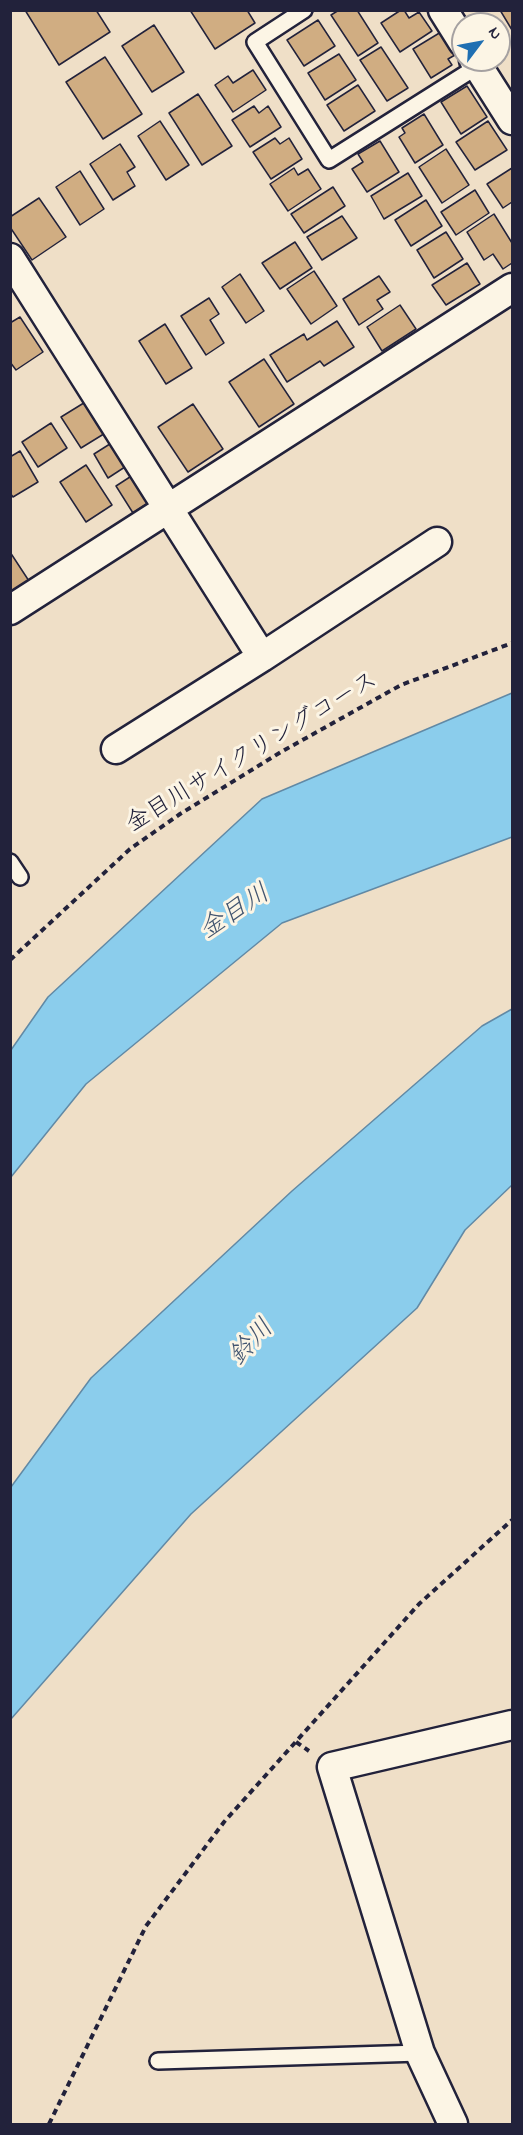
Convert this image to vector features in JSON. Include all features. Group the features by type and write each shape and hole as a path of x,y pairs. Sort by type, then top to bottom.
{"street":[{"path":"442,10 451,24"},
{"path":"482,72 513,120"},
{"path":"10,258 170,507 262,657"},
{"path":"10,610 513,288"},
{"path":"116,749 262,657 437,542"},
{"path":"453,2124 420,2053 332,1767 513,1725"}],"lane":[{"path":"304,10 255,42 329,160 462,72"},
{"path":"10,862 20,877"},
{"path":"158,2061 420,2053"}],"path":[{"name":"金目川サイクリングコース","path":"10,960 130,849 180,814 281,752 401,685 513,643"},
{"path":"49,2124 146,1926 224,1822 419,1604 513,1520"}],"water":[{"name":"金目川","path":"512,693 512,837 282,923 86,1084 11,1177 11,1050 48,997 262,799"},
{"name":"鈴川","path":"512,1009 512,1185 465,1230 417,1308 191,1514 11,1719 11,1487 91,1378 292,1191 482,1026"}],"building":[{"path":"25,10 96,10 110,32 59,65"},
{"path":"190,10 247,10 255,23 215,49"},
{"path":"339,10 357,10 378,43 358,56 331,15"},
{"path":"404,10 409,18 419,12 432,31 400,52 381,23"},
{"path":"500,10 512,10 512,30 511,12"},
{"path":"318,20 335,46 304,66 287,40"},
{"path":"154,25 184,72 152,92 122,46"},
{"path":"441,32 451,48 451,57 448,59 451,66 431,78 413,49"},
{"path":"381,47 408,88 387,101 360,60"},
{"path":"339,54 356,80 325,100 308,73"},
{"path":"105,57 142,114 103,139 66,82"},
{"path":"253,70 266,90 233,112 215,85 228,76 233,83"},
{"path":"358,85 375,111 344,131 327,105"},
{"path":"467,86 487,117 461,134 441,102"},
{"path":"198,94 232,146 202,165 169,113"},
{"path":"254,106 259,113 268,106 281,127 250,147 232,120"},
{"path":"424,114 443,145 415,163 399,137 405,133 402,128"},
{"path":"160,121 189,165 166,180 138,136"},
{"path":"488,121 507,150 475,170 456,142"},
{"path":"275,138 280,144 289,138 302,159 271,179 253,152"},
{"path":"380,141 399,172 367,192 352,169 363,162 358,154"},
{"path":"120,144 135,167 127,172 135,186 113,200 90,164"},
{"path":"446,149 469,185 442,203 419,167"},
{"path":"294,168 298,175 308,169 321,189 288,211 270,184"},
{"path":"512,168 512,202 503,208 487,184"},
{"path":"80,171 104,209 80,225 56,187"},
{"path":"408,173 422,196 384,219 371,196"},
{"path":"333,187 345,206 304,233 291,214"},
{"path":"475,190 489,213 456,235 441,212"},
{"path":"39,198 66,237 32,260 10,227 10,217"},
{"path":"426,200 442,226 411,246 395,220"},
{"path":"494,214 512,243 512,263 503,269 493,254 484,260 467,232"},
{"path":"342,216 357,238 322,260 307,237"},
{"path":"446,232 463,259 434,278 417,250"},
{"path":"295,242 312,268 280,289 262,263"},
{"path":"467,263 480,284 446,305 432,285"},
{"path":"314,271 337,306 311,324 287,289"},
{"path":"240,274 264,311 246,323 222,287"},
{"path":"379,276 390,292 377,300 383,309 359,325 343,299"},
{"path":"209,298 219,314 210,320 224,343 206,355 181,316"},
{"path":"400,305 416,329 382,351 367,327"},
{"path":"20,317 43,352 16,370 10,362 10,323"},
{"path":"337,321 354,347 324,366 320,361 287,382 270,355 304,334 307,340"},
{"path":"165,324 192,368 166,384 139,341"},
{"path":"264,359 294,404 259,427 229,382"},
{"path":"87,401 107,432 81,448 61,417"},
{"path":"193,404 223,449 188,472 158,427"},
{"path":"51,423 67,448 38,467 22,442"},
{"path":"113,442 128,465 108,478 94,454"},
{"path":"20,451 38,482 13,497 10,493 10,457"},
{"path":"86,465 112,505 86,522 60,482"},
{"path":"133,475 150,502 133,513 116,486"},
{"path":"10,552 29,581 10,592"}]}
